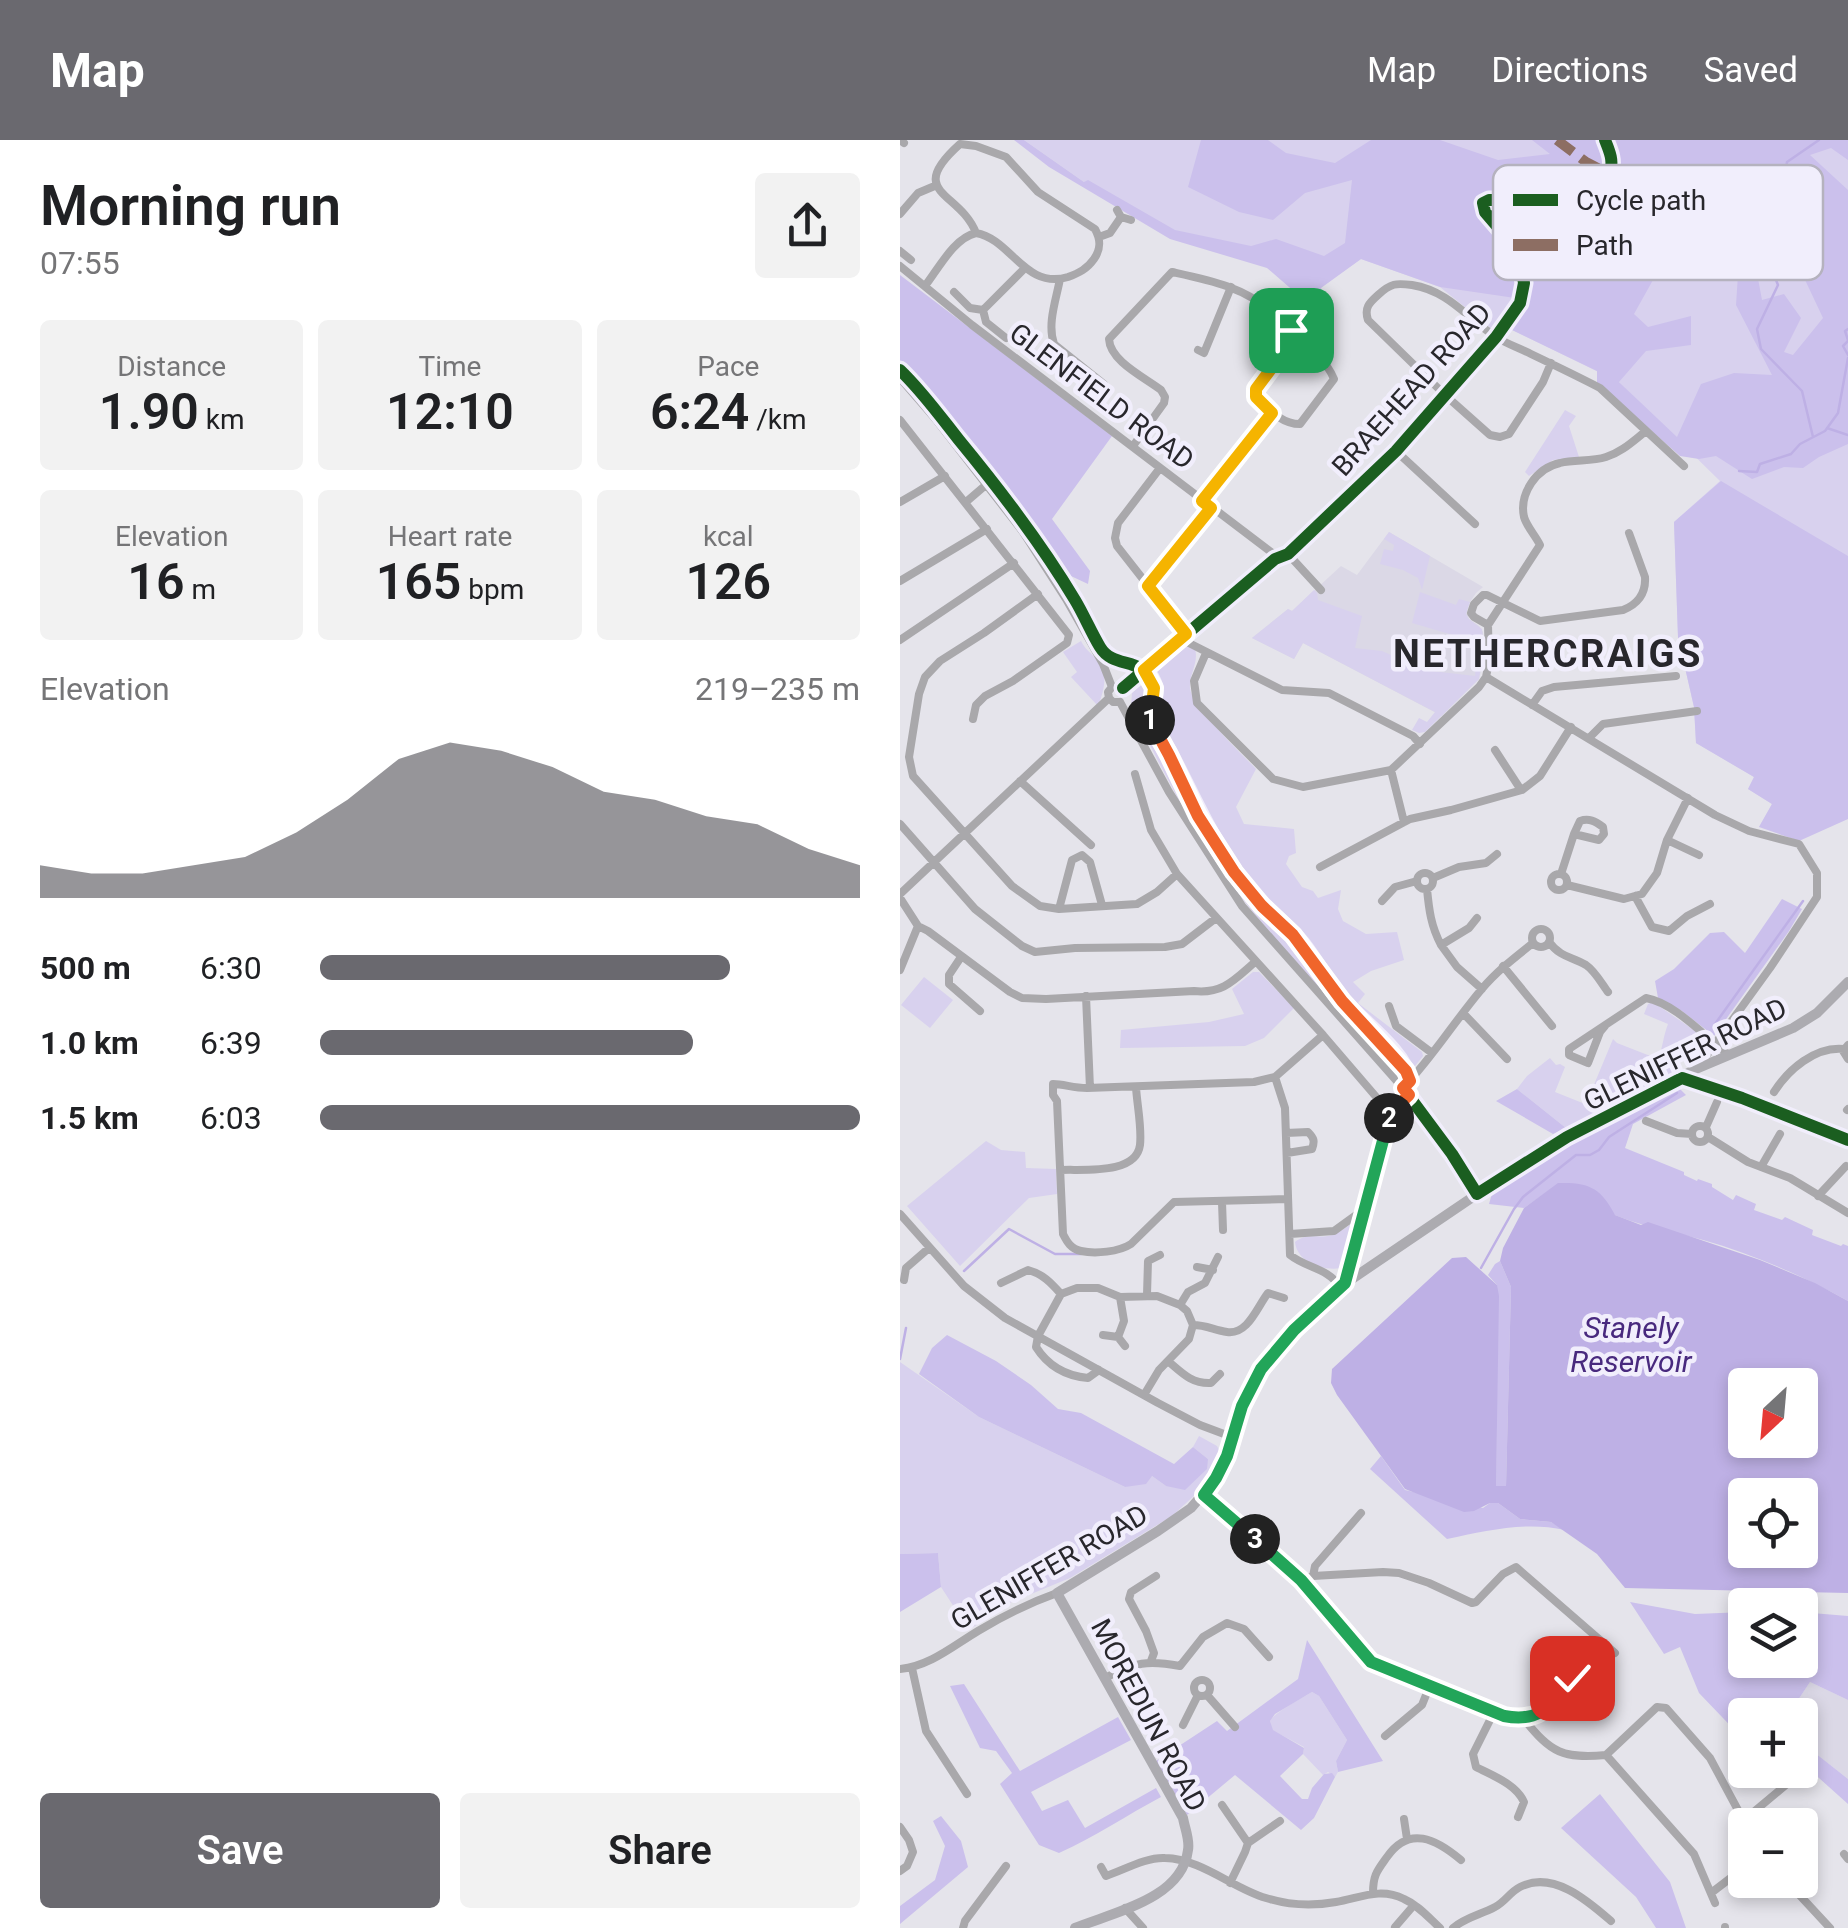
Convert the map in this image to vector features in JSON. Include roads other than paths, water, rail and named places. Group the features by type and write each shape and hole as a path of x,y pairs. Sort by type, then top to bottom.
{"main road":[{"name":"GLENIFFER ROAD","path":"1057,1593 1174,1521 1204,1495 1227,1456 1248,1390 1261,1369 1294,1330 1342,1285 1567,1137 1696,1070 1806,1020 1848,982"},
{"name":"MOREDUN ROAD","path":"1057,1593 1183,1818 1190,1845 1186,1862"},
{"path":"1075,1928 1166,1888 1186,1862"}],"street":[{"name":"BRAEHEAD ROAD","path":"1605,140 1612,165"},
{"path":"925,286 960,241 976,233 996,240 1024,269 1048,278 1080,273 1099,252 1095,229 1038,192 1006,157 959,142 940,162 937,185 972,220 976,233"},
{"path":"900,214 918,193 937,185"},
{"name":"BRAEHEAD ROAD","path":"1493,200 1483,203 1493,221"},
{"path":"1099,237 1110,233 1123,216"},
{"path":"900,250 910,260"},
{"name":"GLENFIELD ROAD","path":"900,266 1211,508 1284,556"},
{"path":"983,310 1024,269"},
{"path":"1133,446 1166,397 1115,356 1108,346 1109,339 1172,272 1230,287 1260,301 1291,330 1294,338 1329,367 1334,379 1300,424 1282,420 1256,397 1256,389 1294,338"},
{"path":"1060,279 1051,339 1104,384"},
{"name":"BRAEHEAD ROAD","path":"1122,688 1284,556 1396,451 1496,337 1520,303 1523,280"},
{"path":"1550,363 1543,382 1512,430 1500,438 1490,435 1445,395 1366,314 1371,302 1394,283 1426,287 1444,295 1496,337 1550,363 1600,388 1684,466"},
{"path":"1198,350 1204,353 1230,287"},
{"path":"954,292 970,308 983,310"},
{"path":"983,310 986,322 1006,338"},
{"path":"1096,376 1103,367"},
{"path":"900,378 1024,532 1103,664 1112,687"},
{"path":"1202,501 1272,413"},
{"path":"902,425 1070,635 1068,643 985,696 976,706 973,719"},
{"path":"1206,652 1194,681 1197,704 1273,779 1303,787 1391,770 1486,677 1488,625 1540,544 1523,512 1529,485 1552,466 1604,458 1646,431"},
{"path":"1396,451 1475,524"},
{"path":"1160,468 1118,524 1117,546 1184,637 1282,690 1329,693 1413,736 1420,744"},
{"path":"900,502 945,476"},
{"path":"966,502 988,484"},
{"path":"1148,586 1211,508"},
{"path":"900,581 987,529"},
{"path":"1488,625 1471,612 1484,595 1540,621 1632,606 1646,585 1629,533"},
{"path":"1284,556 1320,590"},
{"path":"900,640 1014,564"},
{"path":"1038,594 940,661 925,676 909,757 913,776 1012,886 1040,906 1138,904 1177,874"},
{"path":"1532,704 1542,691 1554,687 1676,676"},
{"path":"1486,677 1749,831 1799,844 1817,874 1817,897 1696,1070"},
{"path":"1120,702 1125,695 1122,688 1112,687 1108,698 900,896 918,926 1022,998 1210,993 1226,986 1255,962"},
{"path":"1108,698 1120,702"},
{"path":"1120,702 1221,877 1254,921 1406,1092 1477,1194"},
{"path":"1588,738 1603,724 1697,712"},
{"path":"1320,867 1404,822 1521,790 1540,776 1571,727"},
{"path":"1496,750 1521,790"},
{"path":"1391,770 1404,822"},
{"path":"1135,774 1150,830 1177,874 1390,1113"},
{"path":"1020,781 1091,845"},
{"path":"1561,874 1553,876 1551,882 1560,890 1567,885 1624,899 1642,894 1657,873 1667,840 1688,798"},
{"path":"900,824 974,909 1035,952 1182,944 1216,918"},
{"path":"1561,874 1574,834"},
{"path":"1667,840 1699,855"},
{"path":"1433,878 1459,867 1486,862 1498,854"},
{"path":"1059,908 1072,860 1082,855 1090,862 1102,905"},
{"path":"1382,900 1395,887 1417,881 1422,873 1433,878"},
{"path":"1561,874 1567,885"},
{"path":"1433,878 1427,889 1433,930 1457,967 1482,989"},
{"path":"1417,881 1427,889"},
{"path":"1635,896 1652,928 1668,931 1710,904"},
{"path":"1442,945 1478,918"},
{"path":"1235,936 1254,921"},
{"path":"900,970 918,926"},
{"path":"1533,943 1533,934 1540,929 1548,933 1553,948 1588,966 1608,992"},
{"path":"1533,943 1540,948 1550,942"},
{"path":"1342,1285 1390,1113 1482,989 1503,966 1533,943"},
{"path":"961,957 949,975 949,984 980,1010"},
{"path":"1503,966 1552,1026"},
{"path":"1086,996 1090,1088"},
{"path":"1605,1026 1569,1049 1568,1055 1588,1063 1605,1026 1646,998 1653,998 1679,1014 1729,1055"},
{"path":"1389,1006 1396,1026 1432,1053"},
{"path":"1463,1014 1507,1059"},
{"path":"1288,1200 1174,1202 1122,1249 1080,1251 1069,1245 1063,1234 1057,1101 1052,1084 1090,1088 1254,1082 1275,1077 1323,1036"},
{"path":"1846,1047 1843,1054 1848,1059"},
{"path":"1774,1092 1786,1074 1823,1050 1846,1047"},
{"path":"1704,1086 1709,1064"},
{"path":"1275,1077 1284,1108 1290,1255 1334,1276 1342,1285"},
{"path":"1682,1078 1848,1140"},
{"path":"1061,1170 1122,1167 1132,1160 1140,1148 1136,1087"},
{"path":"1057,1101 1069,1088"},
{"path":"1646,1121 1704,1141 1717,1102"},
{"path":"1286,1132 1308,1132 1314,1143 1312,1149 1287,1153"},
{"path":"1707,1132 1748,1162 1790,1178 1848,1213"},
{"path":"1761,1166 1780,1134"},
{"path":"1818,1196 1846,1166"},
{"path":"1222,1202 1222,1230"},
{"path":"1290,1234 1334,1230 1363,1210"},
{"path":"900,1214 982,1301 1005,1318 1200,1425 1232,1437"},
{"path":"904,1280 903,1267 929,1248"},
{"path":"1147,1295 1144,1259 1160,1255"},
{"path":"1180,1305 1188,1292 1205,1283 1218,1257"},
{"path":"1006,1265 1013,1276"},
{"path":"1198,1266 1212,1270"},
{"path":"1001,1283 1028,1270 1048,1279 1061,1294"},
{"path":"1099,1370 1088,1378 1075,1377 1050,1365 1036,1348 1038,1336 1061,1294 1078,1288 1098,1288 1120,1297 1157,1296 1180,1305 1188,1311 1193,1325 1189,1338 1154,1376 1144,1395"},
{"path":"1193,1325 1235,1332 1243,1329 1267,1289 1284,1298"},
{"path":"1118,1336 1124,1322 1120,1297"},
{"path":"1104,1334 1118,1336 1125,1346"},
{"path":"1168,1361 1188,1378 1213,1388 1220,1374"},
{"path":"1204,1495 1301,1580 1371,1662 1494,1712 1524,1719 1548,1708 1598,1640"},
{"path":"1313,1576 1315,1566 1361,1513"},
{"path":"1301,1580 1313,1576 1398,1573 1418,1578 1472,1604 1503,1574 1516,1568 1615,1653"},
{"path":"1151,1661 1154,1653 1129,1599 1131,1592 1156,1576"},
{"name":"GLENIFFER ROAD","path":"900,1669 933,1660 980,1630 1057,1593"},
{"path":"1225,1610 1227,1623"},
{"path":"1180,1666 1203,1637 1227,1623 1244,1629 1268,1657"},
{"path":"1105,1678 1122,1668 1151,1661 1180,1666 1197,1682"},
{"path":"912,1668 926,1731 968,1794"},
{"path":"1182,1724 1210,1688 1204,1680 1197,1682"},
{"path":"1197,1682 1194,1689 1235,1727"},
{"path":"1384,1736 1422,1705 1430,1685"},
{"path":"1524,1719 1554,1750 1572,1756 1606,1756 1657,1708 1666,1708 1710,1758 1737,1808"},
{"path":"1494,1712 1473,1754 1474,1761 1476,1767 1522,1796 1524,1802 1518,1817"},
{"path":"1606,1756 1694,1854 1713,1898 1728,1883"},
{"path":"1760,1808 1783,1788"},
{"path":"1222,1805 1248,1843"},
{"path":"1404,1820 1407,1838"},
{"path":"1230,1882 1248,1843 1280,1821"},
{"path":"900,1826 913,1852 900,1871"},
{"path":"1373,1893 1373,1878 1396,1844 1407,1838 1436,1842 1461,1860"},
{"path":"1100,1867 1106,1876 1161,1858 1186,1862 1245,1891 1291,1903 1330,1903 1373,1893 1393,1895 1414,1905 1440,1928"},
{"path":"963,1928 1006,1866"},
{"path":"1453,1928 1498,1906 1520,1887 1529,1885 1556,1886 1578,1894 1611,1921"},
{"path":"1802,1898 1830,1928"},
{"path":"1395,1927 1414,1905"},
{"path":"1126,1908 1143,1928"}],"water":[{"name":"Stanely Reservoir","path":"1558,1183 1578,1184 1593,1188 1605,1198 1615,1215 1641,1225 1648,1222 1760,1260 1848,1301 1848,1593 1818,1592 1818,1588 1625,1588 1597,1554 1551,1522 1520,1519 1498,1503 1464,1512 1405,1489 1337,1395 1331,1383 1332,1369 1452,1258 1466,1257 1497,1285 1499,1296 1496,1486 1506,1486 1511,1287 1500,1261 1524,1208"}],"waterway":[{"path":"1786,165 1819,140"},
{"path":"1776,280 1778,285 1757,329 1761,349 1802,391 1813,437"},
{"path":"1848,329 1848,340"},
{"path":"1848,341 1843,346 1848,355"},
{"path":"1739,471 1757,472 1760,464 1791,454 1800,444 1825,431 1838,413 1848,358"},
{"path":"1827,428 1848,435"},
{"path":"1715,1024 1803,901"},
{"path":"1481,1268 1523,1197 1576,1155 1599,1150 1609,1137 1677,1093"},
{"path":"964,1271 1009,1229 1055,1254 1081,1254"},
{"path":"900,1359 906,1328"}],"district":[{"name":"NETHERCRAIGS","path":"1548,654"}]}
